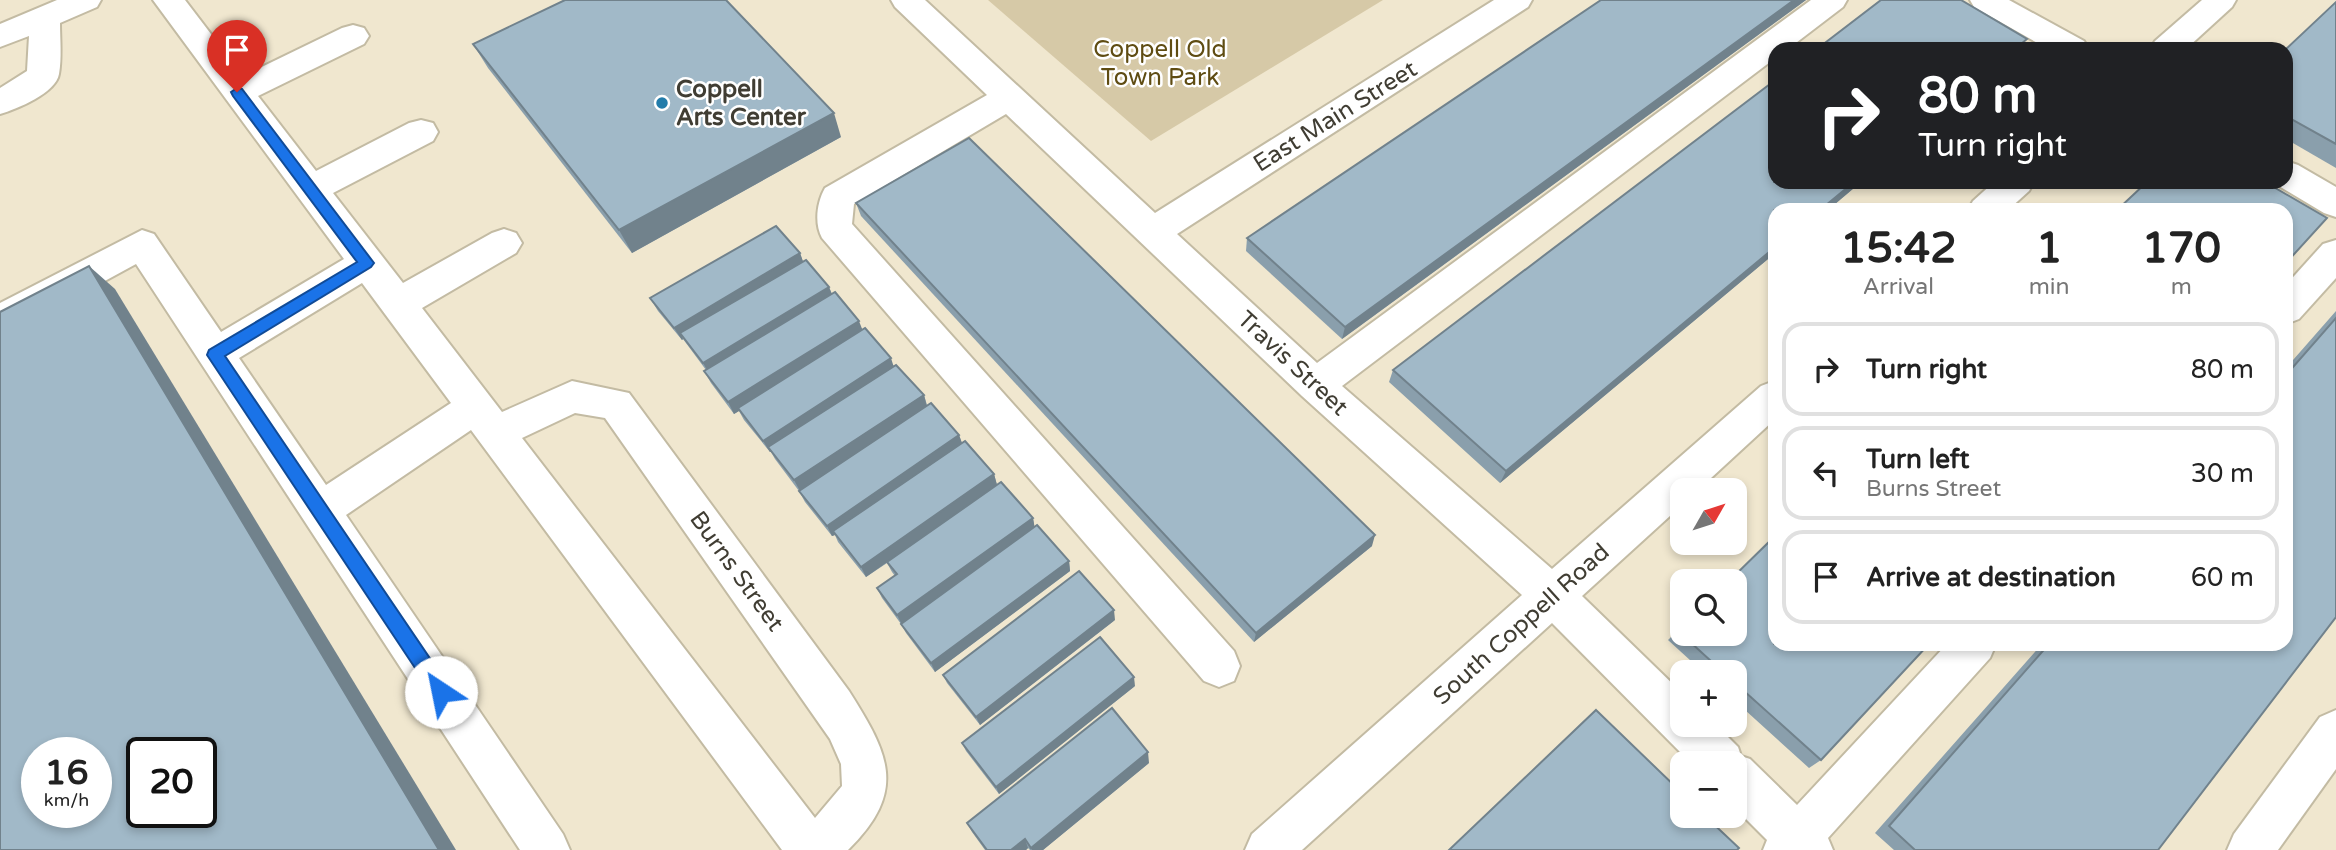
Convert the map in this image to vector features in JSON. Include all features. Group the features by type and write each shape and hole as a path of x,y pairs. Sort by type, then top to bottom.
{"street":[{"path":"5,26 45,16 86,0"},
{"name":"Burns Street","path":"168,0 485,420 813,850 849,816 866,788 853,737 834,706 616,404 572,397 485,420"},
{"name":"Travis Street","path":"906,0 1315,385 1552,595 1670,712"},
{"name":"East Main Street","path":"1152,232 1517,0"},
{"path":"1776,42 1832,0"},
{"path":"1985,0 2060,42"},
{"path":"2174,42 2221,0"},
{"path":"0,102 21,92 43,76 45,16"},
{"path":"237,92 353,36"},
{"path":"1315,385 1768,48"},
{"path":"1009,97 838,197 834,228 1219,666"},
{"path":"311,189 421,132"},
{"path":"2293,178 2336,204"},
{"path":"1993,203 2009,189"},
{"path":"397,304 504,243"},
{"path":"0,320 142,244 547,850"},
{"path":"2293,301 2336,254"},
{"path":"215,355 366,263"},
{"name":"South Coppell Road","path":"1268,850 1768,402"},
{"path":"321,510 485,420"},
{"path":"1747,789 1798,846 1969,651"},
{"path":"2250,850 2336,732"},
{"name":"Travis Street","path":"1695,737 1710,751"}],"green space":[{"name":"Coppell Old Town Park","path":"988,0 1383,0 1151,141"}],"building":[{"name":"Coppell Arts Center","path":"565,0 726,0 834,113 619,230 473,44"},
{"path":"1601,0 1794,0 1345,327 1247,238"},
{"path":"1881,0 1961,0 2027,39 2023,42 1826,42"},
{"path":"2336,2 2336,144 2293,120 2293,42"},
{"path":"1768,86 1768,189 1846,189 1828,203 1768,203 1768,253 1506,471 1393,370"},
{"path":"969,138 1375,535 1256,633 856,203"},
{"path":"2140,189 2277,189 2327,218 2293,255 2293,203 2124,203"},
{"path":"776,226 800,253 674,328 650,298"},
{"path":"806,260 829,287 703,363 680,333"},
{"path":"89,266 439,850 0,850 0,312"},
{"path":"835,292 859,321 728,402 704,371"},
{"path":"2336,318 2336,617 2158,850 1915,850 1889,826 2043,651 2293,651 2293,367"},
{"path":"865,328 891,358 763,441 738,408"},
{"path":"896,365 924,395 794,480 768,447"},
{"path":"931,403 959,435 827,526 799,491"},
{"path":"965,441 994,474 861,567 833,531"},
{"path":"1001,482 1033,518 897,615 877,588 897,574 887,562"},
{"path":"1037,525 1069,561 931,663 901,624"},
{"path":"1768,543 1768,651 1922,651 1821,760 1747,694 1747,660 1710,660 1695,646 1747,646 1747,569 1741,569"},
{"path":"1079,571 1114,610 976,717 943,675"},
{"path":"1100,637 1134,677 996,787 962,743"},
{"path":"1112,708 1148,752 1031,848 1025,839 1011,850 987,850 967,823"},
{"path":"1596,710 1670,781 1670,828 1718,828 1739,848 1737,850 1449,850"}],"place":[{"name":"Coppell Arts Center","path":"662,103"}],"route":[{"path":"237,92 366,263 215,355 441,692"}]}
